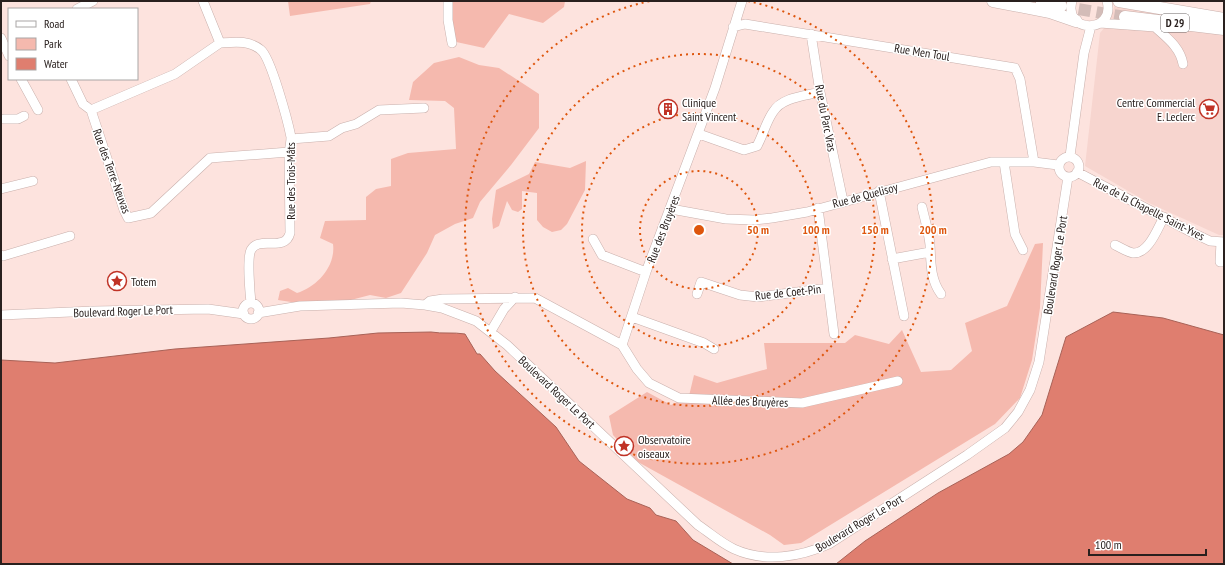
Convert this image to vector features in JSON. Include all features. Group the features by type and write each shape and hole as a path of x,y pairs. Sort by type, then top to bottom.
{"main road":[{"path":"993,1 1050,12 1076,20"},
{"path":"1031,1 1061,3"},
{"path":"1119,1 1224,19"},
{"name":"D 29","path":"1224,25 1126,14 1224,29"},
{"path":"1155,27 1224,34"}],"street":[{"path":"79,6 93,1"},
{"path":"90,110 175,74 220,43 203,1"},
{"path":"448,1 448,20 452,43"},
{"name":"Rue des Bruyères","path":"622,345 646,272 699,134 742,1"},
{"path":"1072,1 1071,10 1076,20 1083,25 1155,27 1178,49 1181,53 1183,64"},
{"path":"1070,156 1084,53 1096,25 1107,14 1107,1"},
{"name":"Rue Men Toul","path":"733,27 745,24 1015,68 1020,79 1034,162"},
{"name":"Rue du Parc Vras","path":"811,34 820,92 843,201"},
{"path":"1,38 8,54"},
{"name":"Rue des Trois-Mâts","path":"220,43 244,42 254,45 263,51 270,68 291,139 289,152 290,233 289,237 284,242 256,245 251,250 251,303"},
{"path":"22,80 38,110"},
{"name":"Rue des Terre-Neuvas","path":"71,80 83,104 90,110 128,218 151,213 210,158 289,152"},
{"path":"699,134 744,150 752,148 757,146 772,112 779,104 820,92"},
{"path":"291,139 329,136 342,128 356,124 379,110 424,108"},
{"path":"2,117 18,119 24,116"},
{"path":"1070,156 1078,163 1077,172 1073,176 1068,177 1061,174 1058,165 1062,158 1070,156"},
{"name":"Rue de Quelisoy","path":"671,209 726,220 754,220 779,217 818,208 969,166 991,162 1034,162 1058,165"},
{"path":"1004,162 1015,234 1023,250"},
{"name":"Rue de la Chapelle Saint-Yves","path":"1077,172 1210,241 1223,242 1220,262 1224,262"},
{"name":"Boulevard Roger Le Port","path":"258,313 300,306 401,303 425,305 455,313 476,321 492,332 698,525 735,549 754,555 792,556 810,552 829,544 967,455 1005,428 1018,412 1030,390 1040,362 1068,177"},
{"path":"1,189 33,181"},
{"path":"879,191 904,316"},
{"path":"922,207 930,245 929,260 936,287 940,294"},
{"path":"818,208 834,334"},
{"path":"1115,245 1133,252 1139,251 1148,245 1164,217"},
{"path":"1,255 3,256 70,236"},
{"path":"593,239 602,255 646,272"},
{"path":"892,259 930,252"},
{"name":"Rue de Coet-Pin","path":"697,294 701,282 740,295 758,297 828,288"},
{"path":"492,332 504,309 515,297"},
{"path":"425,305 430,301 443,299 515,297 535,298 622,345"},
{"path":"251,303 257,306 258,313 255,317 250,318 244,314 244,307 251,303"},
{"name":"Boulevard Roger Le Port","path":"1,315 47,315 94,311 208,309 244,314"},
{"path":"632,317 704,343 714,349"},
{"name":"Allée des Bruyères","path":"622,345 637,370 649,383 679,398 802,403 898,381"}],"shaded area":[{"path":"1116,1 1143,1 1224,35 1224,235 1219,235 1149,203 1085,166 1100,33 1110,21"}],"green space":[{"path":"288,1 371,1 370,4 290,16"},
{"path":"446,1 565,1 564,7 543,23 509,14 484,48 447,40"},
{"path":"459,57 479,65 499,68 539,94 539,128 480,202 473,218 455,224 435,235 427,253 401,293 386,298 370,295 347,301 311,305 278,300 280,291 288,288 297,293 311,286 324,274 328,268 333,252 333,244 320,238 325,221 366,220 366,197 376,189 391,186 391,159 408,153 456,149 454,108 445,101 409,100 413,82 434,63"},
{"path":"586,161 585,190 567,224 561,230 552,232 543,227 537,220 537,193 522,191 522,209 518,212 512,210 507,201 499,226 493,229 492,219 496,190 529,174 535,162 570,168"},
{"path":"1043,243 1040,308 1032,360 1020,398 995,424 801,543 784,545 770,535 638,462 613,435 609,416 647,392 671,405 689,396 694,375 717,383 767,369 764,343 845,343 855,335 889,344 902,330 921,372 951,370 972,351 965,323 1007,306 1035,244"}],"water":[{"path":"1113,312 1163,318 1224,335 1224,564 836,564 865,541 938,493 1009,454 1023,442 1042,415 1066,337"},
{"path":"431,332 465,334 477,354 480,354 495,371 556,427 579,461 627,499 650,508 656,515 676,521 693,540 733,564 1,564 1,360 55,363 175,349 378,333"}],"tunnel":[{"path":"1061,6 1125,17"}],"place":[{"name":"Clinique Saint Vincent","path":"668,109"},
{"name":"Centre Commercial E. Leclerc","path":"1209,109"},
{"name":"Totem","path":"117,281"},
{"name":"Observatoire oiseaux","path":"624,446"}]}
